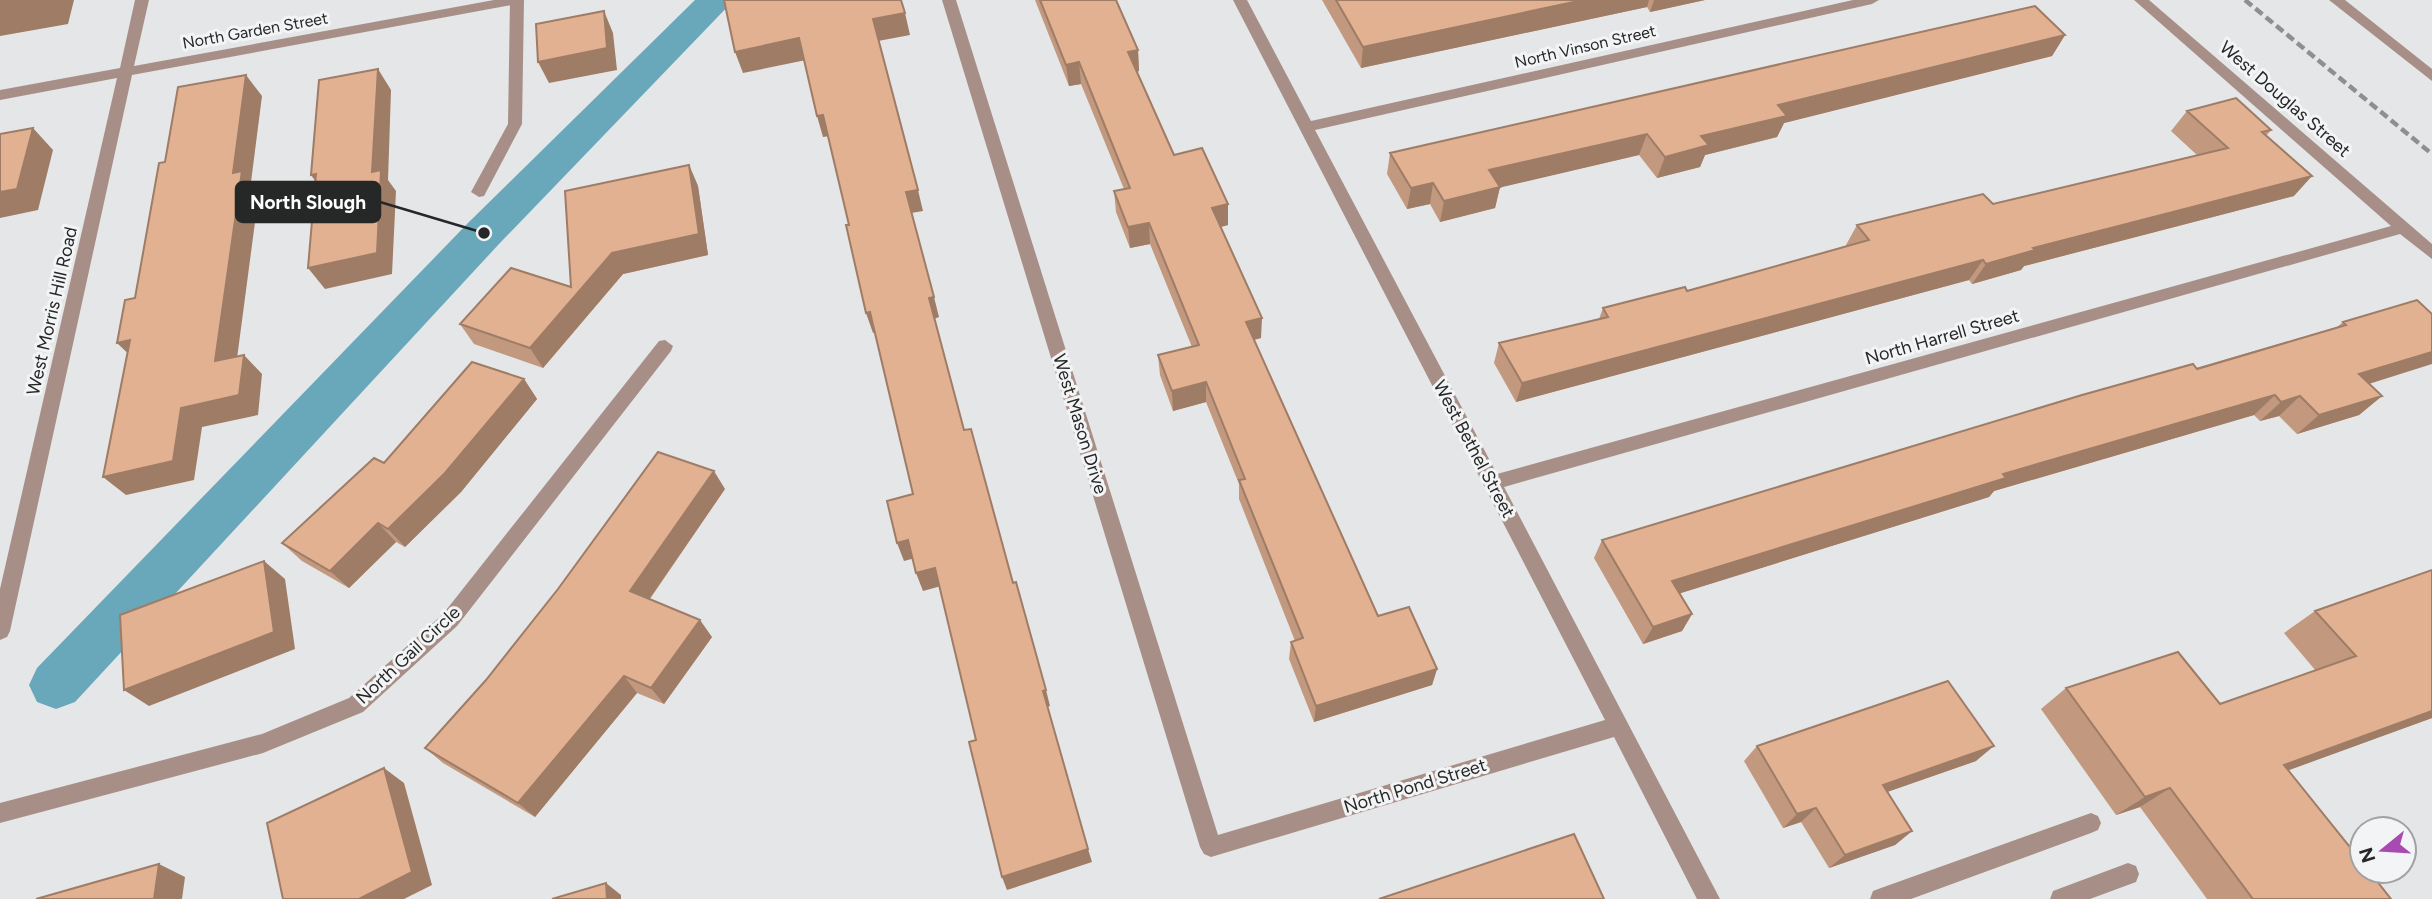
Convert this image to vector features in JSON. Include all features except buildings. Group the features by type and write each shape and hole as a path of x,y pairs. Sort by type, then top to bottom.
{"street":[{"name":"West Morris Hill Road","path":"0,631 142,0"},
{"name":"North Garden Street","path":"0,95 517,0"},
{"path":"479,192 515,124 517,0"},
{"name":"West Mason Drive","path":"949,0 1211,847"},
{"name":"West Bethel Street","path":"1240,0 1709,899"},
{"name":"North Vinson Street","path":"1306,127 1872,0"},
{"name":"West Douglas Street","path":"2141,0 2432,253"},
{"path":"2336,0 2432,76"},
{"name":"North Harrell Street","path":"1492,483 2403,228"},
{"name":"North Gail Circle","path":"0,813 263,743 356,705 450,620 665,346"},
{"name":"North Pond Street","path":"1211,847 1618,726"},
{"path":"1881,899 2091,823"},
{"path":"2061,899 2128,874"}],"waterway":[{"path":"56,685 484,233 716,0"}],"railway":[{"path":"2245,0 2432,154"}],"place":[{"name":"North Slough","path":"484,233"}]}
